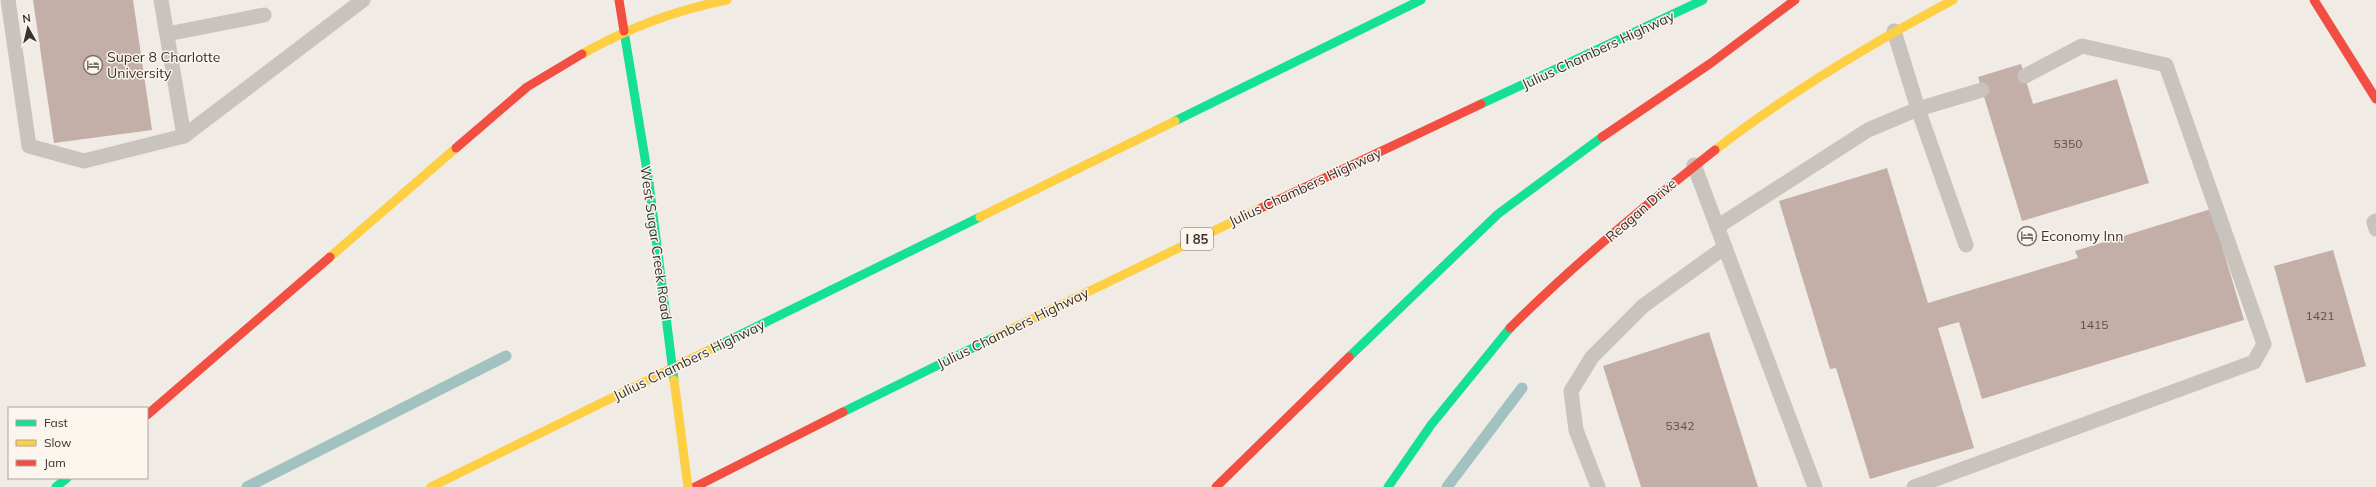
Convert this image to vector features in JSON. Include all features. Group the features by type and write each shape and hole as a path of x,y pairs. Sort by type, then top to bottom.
{"main road":[{"name":"West Sugar Creek Road","path":"619,0 649,183 688,487"},
{"path":"148,414 317,269 497,111 546,75 590,47 624,31 659,17 708,3 727,0"},
{"name":"Julius Chambers Highway","path":"431,487 1421,0"},
{"name":"Julius Chambers Highway","path":"695,487 933,367 1282,198 1703,0"},
{"path":"1216,487 1424,283 1498,214 1617,126 1711,63 1794,0"},
{"name":"Reagan Drive","path":"1388,487 1409,451 1484,358 1517,320 1634,215 1694,165 1796,90 1894,31 1953,0"},
{"path":"2314,0 2376,99"},
{"path":"56,487 66,479"}],"lane":[{"path":"161,0 184,136"},
{"path":"6,6 29,146 84,161 184,136 363,0"},
{"path":"167,34 264,15"},
{"path":"1894,31 1918,108 1966,245"},
{"path":"1914,487 2254,362 2264,344 2166,66 2082,46 2025,76"},
{"path":"1717,227 1868,130 1918,108 1982,90"},
{"path":"1694,165 1815,487"},
{"path":"2376,221 2374,222 2376,229"},
{"path":"1598,487 1576,430 1571,391 1592,357 1643,306 1725,247"}],"building":[{"name":"Super 8 Charlotte University","path":"33,0 133,0 152,130 54,143"},
{"path":"2021,64 2033,104 2117,79 2149,183 2022,221 1978,77"},
{"path":"1887,168 1928,303 2078,258 2075,251 2211,209 2244,320 1982,399 1959,322 1938,328 1974,448 1870,479 1836,368 1830,369 1779,201"},
{"path":"2333,250 2366,366 2306,383 2274,266"},
{"path":"1709,332 1758,487 1641,487 1603,366"}],"waterway":[{"path":"247,487 506,356"},
{"path":"1447,487 1522,388"}],"traffic: fast":[{"path":"1175,121 1421,0"},
{"path":"1481,104 1703,0"},
{"path":"624,31 649,183"},
{"path":"1349,357 1498,214 1602,137"},
{"path":"649,183 674,380"},
{"path":"713,348 980,217"},
{"path":"1388,487 1431,425 1510,328"},
{"path":"843,412 995,337"},
{"path":"56,487 66,479"}],"traffic: slow":[{"path":"582,54 617,36 652,21 689,9 727,0"},
{"path":"1715,150 1772,108 1831,70 1891,34 1953,0"},
{"path":"980,217 1175,121"},
{"path":"330,257 456,148"},
{"path":"995,337 1261,208"},
{"path":"431,487 713,348"},
{"path":"674,380 688,487"}],"traffic: jam":[{"path":"619,0 624,31"},
{"path":"1602,137 1711,63 1795,0"},
{"path":"2314,0 2376,99"},
{"path":"456,148 527,87 582,54"},
{"path":"1261,208 1481,104"},
{"path":"1510,328 1534,304 1610,236 1715,150"},
{"path":"148,414 330,257"},
{"path":"1216,487 1349,357"},
{"path":"695,487 843,412"}],"place":[{"name":"Super 8 Charlotte University","path":"93,65"},
{"name":"Economy Inn","path":"2027,236"}]}
